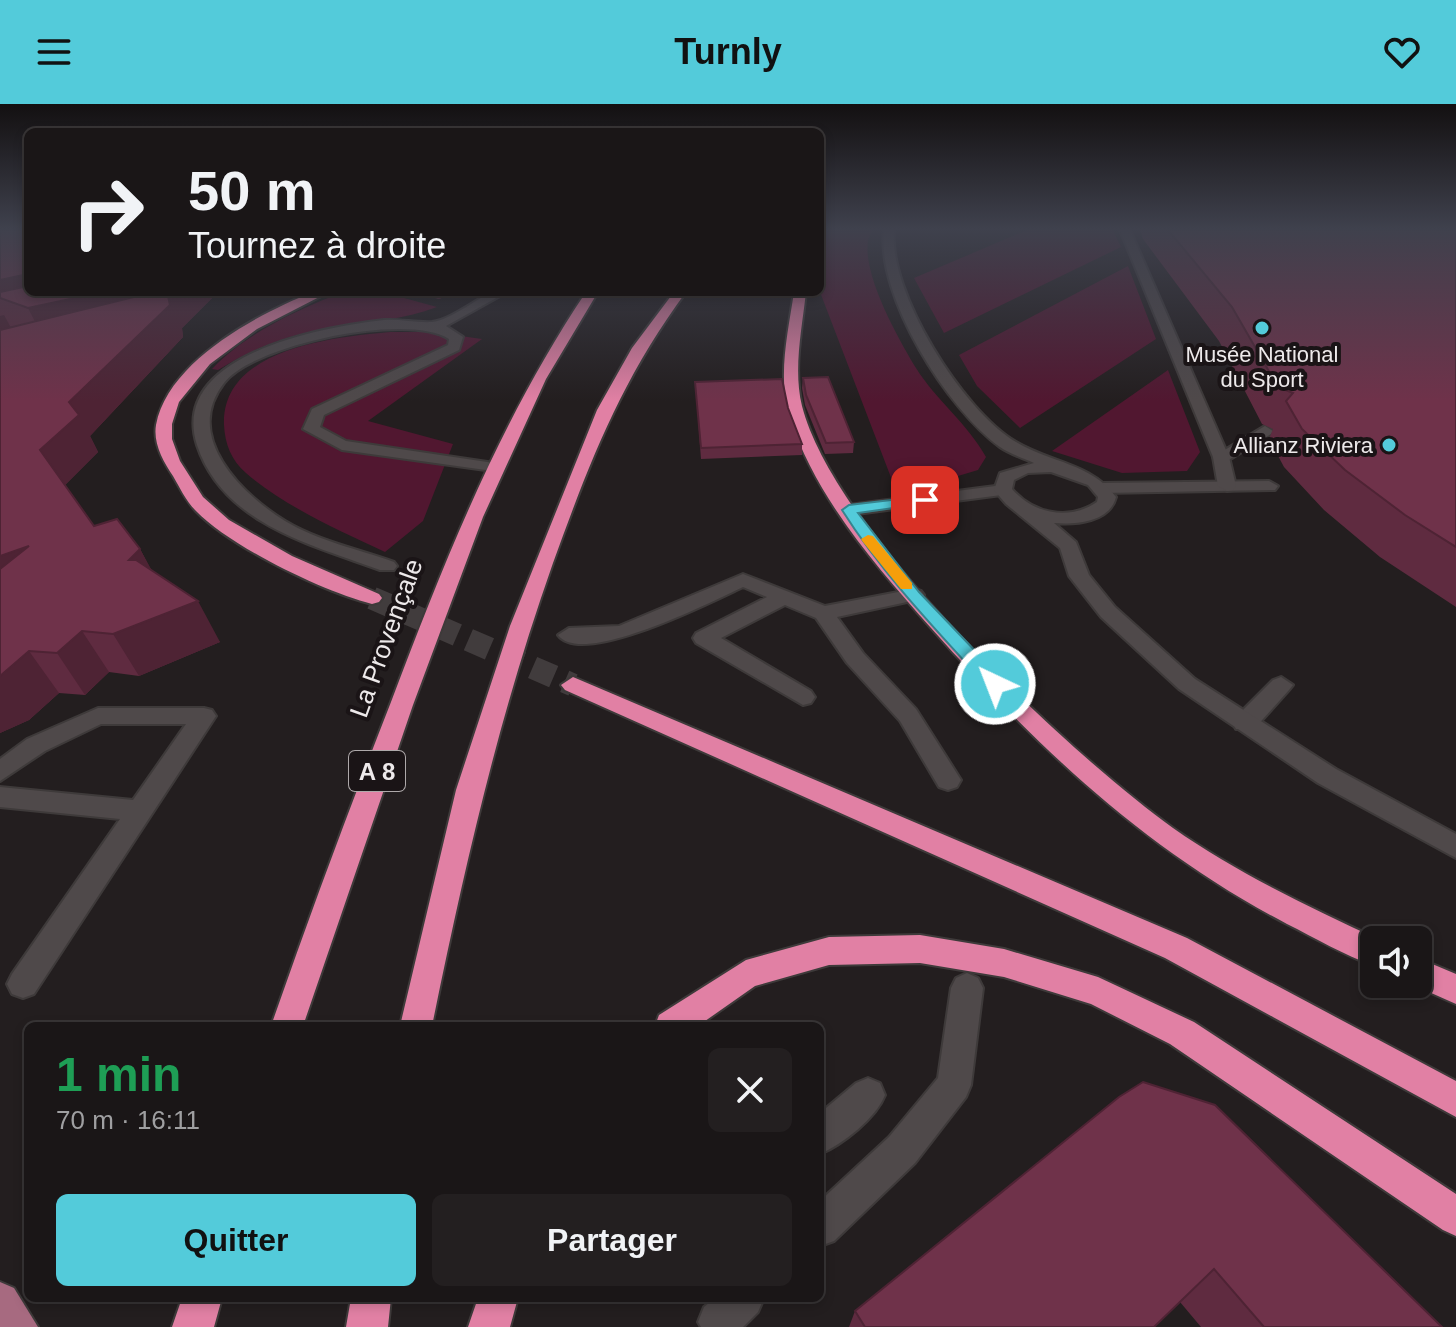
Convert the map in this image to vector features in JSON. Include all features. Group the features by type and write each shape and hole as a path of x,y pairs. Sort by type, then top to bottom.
{"highway":[{"path":"315,296 266,319 215,354 175,398 164,424 164,436 170,459 204,510 277,556 372,598"},
{"name":"La Provençale","path":"288,1022 364,803 471,518 564,332 589,296"},
{"path":"417,1022 461,822 491,712 518,632 581,461 625,375 677,296"},
{"path":"800,296 790,374 798,417 824,471 849,510 870,542 914,595 1016,706 1140,817 1211,866 1360,945"},
{"path":"573,685 1176,948 1456,1100"},
{"path":"677,1022 746,974 829,951 920,949 1004,963 1098,992 1182,1033 1392,1171 1456,1217"},
{"path":"1432,978 1456,989"},
{"path":"193,1327 201,1302"},
{"path":"489,1327 497,1302"}],"main road":[{"path":"0,1302 17,1327"}],"street":[{"path":"896,287 914,326 948,380 1006,443 1082,474 1102,488 1107,497 1105,505 1069,546"},
{"path":"1149,287 1221,457 1227,486"},
{"path":"436,326 493,296"},
{"path":"387,566 281,526 232,490 209,455 200,416 218,379 263,351 341,331 407,323 436,326 456,337 454,347 317,412 311,429 342,445 494,468"},
{"path":"1221,457 1265,431"},
{"path":"1006,443 1004,484 1028,511 1069,546 1079,576 1138,643 1187,684 1327,776 1456,847"},
{"path":"849,510 1004,484 1038,467 1082,474"},
{"path":"1102,488 1269,486"},
{"path":"1028,511 1058,518 1097,512"},
{"path":"569,635 622,633 743,580 823,613 855,658 908,715 948,780"},
{"path":"823,613 914,595"},
{"path":"784,597 704,638 803,697"},
{"path":"1245,723 1281,685"},
{"path":"0,772 36,745 98,716 204,716 23,984"},
{"path":"0,797 140,811"},
{"path":"824,1223 902,1150 954,1085 967,988"},
{"path":"824,1133 868,1095"}],"shaded area":[{"path":"824,287 876,287 916,368 986,457 978,470 928,485 895,488 822,296"},
{"path":"919,287 1039,287 944,333"},
{"path":"1088,287 1136,287 1156,339 1020,428 977,386 959,355"},
{"path":"334,296 397,296 437,307 399,317 303,333 259,348 218,370 212,369 240,344 290,315"},
{"path":"390,332 432,332 482,339 368,421 453,444 423,521 385,552 313,517 261,485 233,457 227,445 224,425 228,399 241,379 261,363 313,343"},
{"path":"1168,370 1200,452 1187,471 1122,473 1052,451"}],"building":[{"path":"24,287 24,296 84,296 28,308 0,298 0,292"},
{"path":"1215,287 1456,287 1456,547 1405,515 1345,470 1302,429 1286,401 1293,393 1278,387 1232,307"},
{"path":"138,296 168,296 170,305 69,402 79,415 40,450 94,526 117,519 140,549 129,560 136,560 198,601 113,634 82,631 57,653 29,651 0,676 0,569 29,546 0,556 0,330"},
{"path":"828,377 854,442 826,443 806,395 803,378"},
{"path":"782,379 788,408 802,444 701,448 695,382"},
{"path":"1143,1082 1215,1105 1442,1327 1264,1327 1214,1269 1154,1327 865,1327 855,1311 1119,1097"}],"tunnel":[{"path":"372,598 573,685"}],"slow traffic":[{"path":"868,539 906,586"}],"place":[{"name":"Musée National du Sport","path":"1262,328"},
{"name":"Allianz Riviera","path":"1389,445"}],"route":[{"path":"925,500 849,510 870,542 914,595 995,684"}]}
